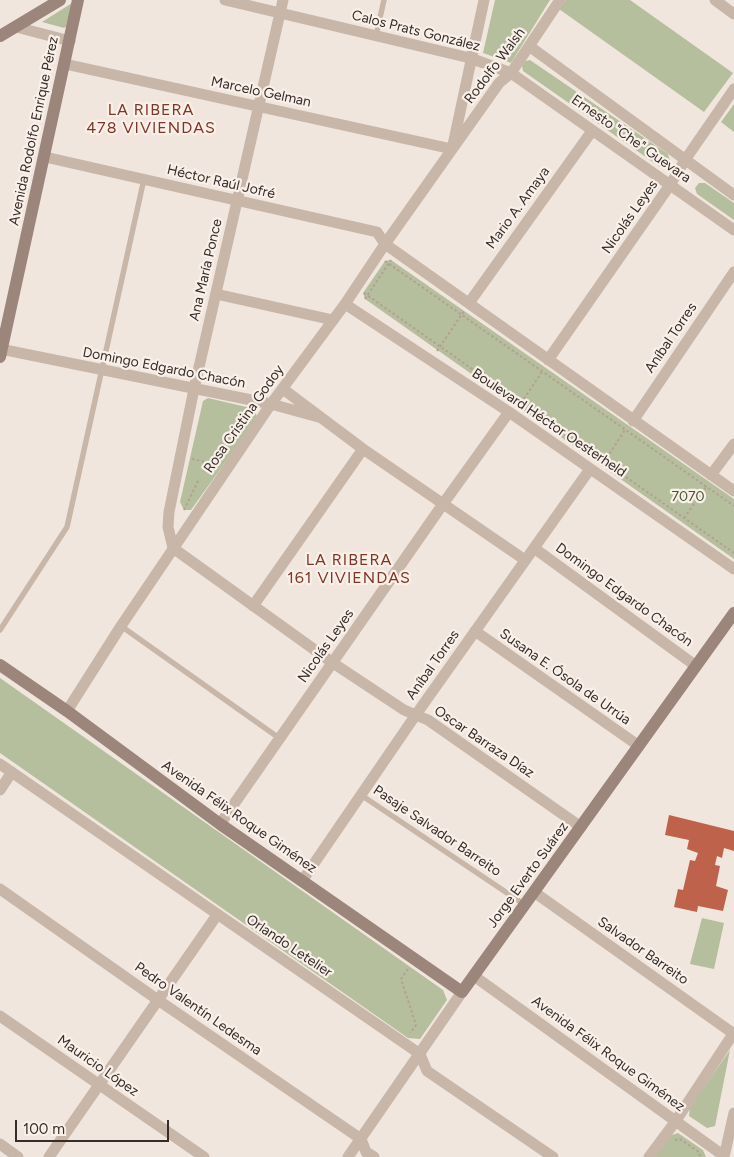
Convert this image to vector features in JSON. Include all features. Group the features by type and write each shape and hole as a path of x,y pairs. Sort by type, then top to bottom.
{"street":[{"path":"0,36 60,0"},
{"name":"Avenida Rodolfo Enrique Pérez","path":"1,352 78,0"},
{"name":"Calos Prats González","path":"226,0 470,58 512,73"},
{"name":"Ana María Ponce","path":"173,548 168,527 169,512 194,390 283,0"},
{"path":"452,149 470,58 484,0"},
{"name":"Rodolfo Walsh","path":"452,149 499,83 512,73 560,0"},
{"path":"714,0 734,14"},
{"path":"16,27 70,41"},
{"name":"Ernesto \"Che\" Guevara","path":"529,46 734,195"},
{"name":"Marcelo Gelman","path":"64,64 452,149"},
{"name":"Ernesto \"Che\" Guevara","path":"512,73 734,230"},
{"name":"Nicolás Leyes","path":"547,364 734,89"},
{"name":"Mario A. Amaya","path":"466,307 592,131"},
{"name":"Rosa Cristina Godoy","path":"66,711 173,548 271,404 345,304 452,149"},
{"name":"Héctor Raúl Jofré","path":"45,157 377,232 385,244"},
{"path":"385,244 466,307 711,479 734,491"},
{"name":"Aníbal Torres","path":"631,423 734,272"},
{"path":"216,294 333,320"},
{"name":"Boulevard Héctor Oesterheld","path":"345,304 514,410 596,467 734,569"},
{"name":"Domingo Edgardo Chacón","path":"1,352 271,404 322,418"},
{"name":"Domingo Edgardo Chacón","path":"283,389 363,449 525,560"},
{"name":"Nicolás Leyes","path":"220,824 443,504 514,410"},
{"path":"711,479 734,444"},
{"path":"253,606 363,449"},
{"name":"Aníbal Torres","path":"302,880 525,560 596,467"},
{"name":"Oscar Barraza Díaz","path":"173,548 333,663 416,716 428,720 581,827"},
{"name":"Domingo Edgardo Chacón","path":"534,548 696,666"},
{"name":"Jorge Everto Suárez","path":"348,1157 462,992 734,613"},
{"name":"Susana E. Ósola de Urrúa","path":"475,631 639,746"},
{"name":"Avenida Félix Roque Giménez","path":"0,665 220,824 462,992"},
{"name":"Orlando Letelier","path":"0,764 420,1054 427,1071 553,1157"},
{"path":"0,790 12,772"},
{"name":"Pedro Valentín Ledesma","path":"0,889 361,1139 366,1152 374,1157"},
{"name":"Salvador Barreito","path":"534,892 734,1034"},
{"path":"49,1157 217,915"},
{"name":"Avenida Félix Roque Giménez","path":"474,976 724,1157"},
{"name":"Mauricio López","path":"0,1016 204,1157"},
{"path":"649,1157 734,1034"},
{"path":"724,1157 734,1113"},
{"path":"0,1144 18,1157"}],"lane":[{"path":"376,36 384,0"},
{"path":"0,630 67,527 100,370 144,179"},
{"path":"121,626 279,738"},
{"name":"Pasaje Salvador Barreito","path":"361,795 525,905"}],"path":[{"path":"365,300 391,260"},
{"path":"385,261 734,506"},
{"path":"363,293 734,553"},
{"path":"437,351 466,307"},
{"path":"514,410 547,364"},
{"path":"596,467 604,462 631,423"},
{"path":"189,458 222,465"},
{"path":"184,510 199,479"},
{"path":"681,522 711,479"},
{"path":"407,1037 416,1025 401,979 410,967"},
{"path":"670,1140 680,1139 699,1152 700,1157"}],"green space":[{"path":"495,0 550,0 511,63 483,53"},
{"path":"566,0 630,0 733,73 704,112 559,9"},
{"path":"72,3 68,25 64,28 42,22"},
{"path":"530,60 668,154 670,161 667,167 660,167 523,71 522,66 525,61"},
{"path":"734,104 734,132 721,122"},
{"path":"699,183 705,183 734,203 734,220 697,194 695,188"},
{"name":"7070","path":"391,260 734,499 734,559 365,299 363,293 385,261"},
{"path":"208,398 255,409 257,418 191,510 184,510 180,502 203,401"},
{"path":"0,678 443,990 447,1000 420,1039 408,1038 0,753"},
{"path":"702,918 724,923 714,969 690,964"},
{"path":"730,1050 715,1126 707,1128 689,1116 690,1107"},
{"path":"678,1133 703,1150 706,1157 655,1157 669,1136"}],"building":[{"path":"669,815 734,831 734,851 724,848 722,858 717,856 715,865 720,866 716,886 728,890 723,911 698,906 697,912 674,907 678,889 683,890 690,860 695,861 698,853 687,849 689,840 665,835"}],"district":[{"name":"LA RIBERA 478 VIVIENDAS","path":"151,119"},
{"name":"LA RIBERA 161 VIVIENDAS","path":"349,569"}]}
